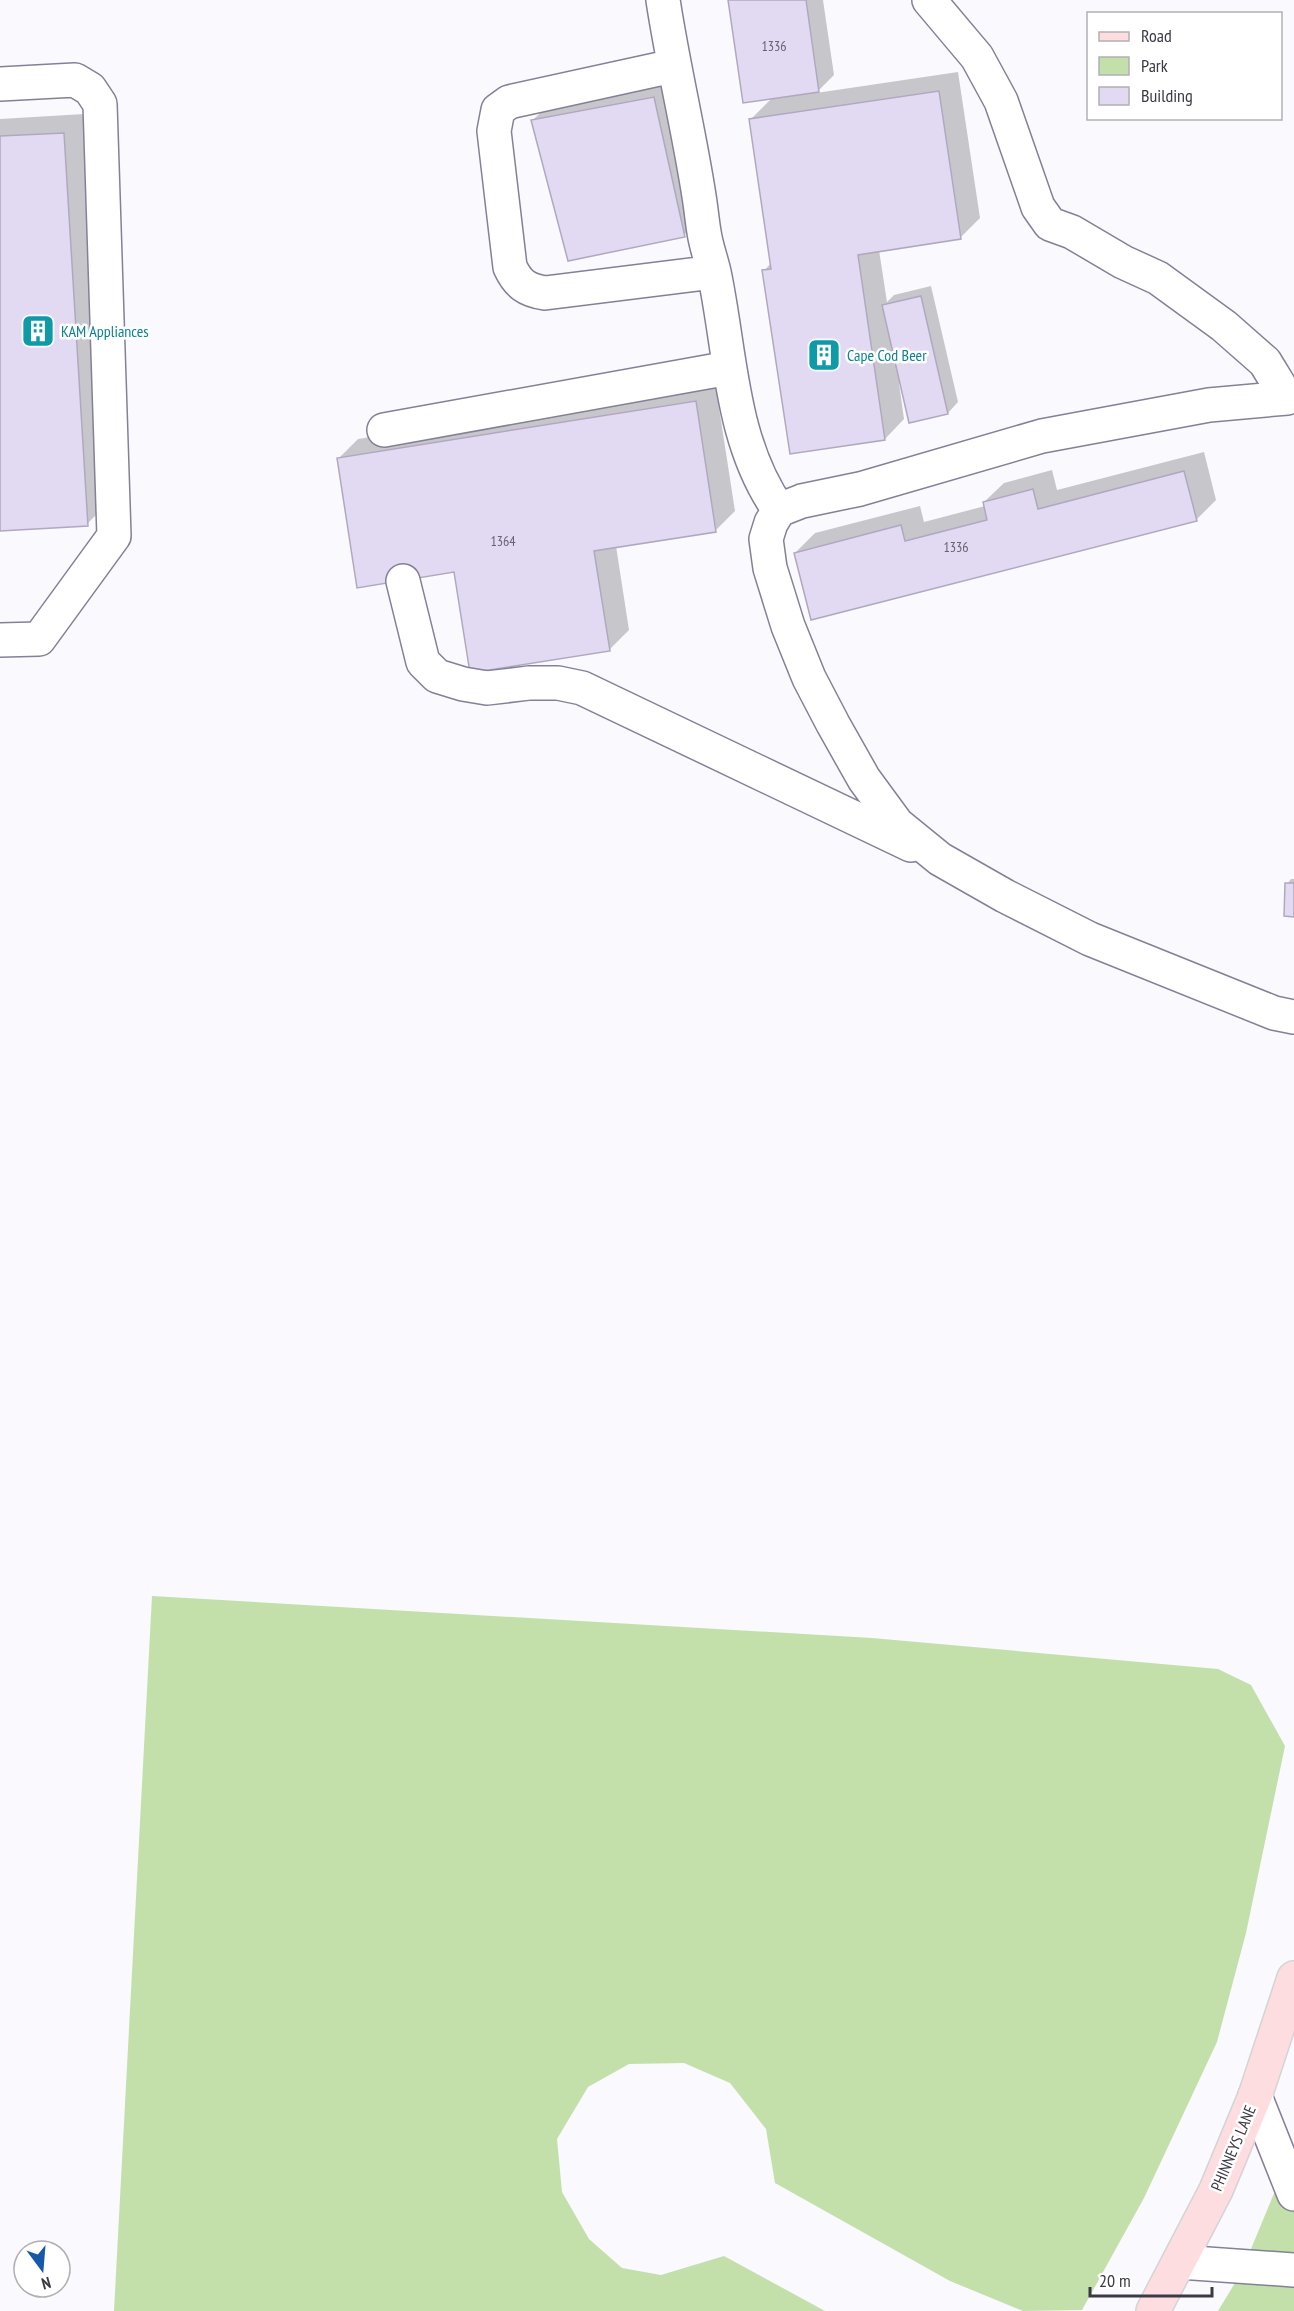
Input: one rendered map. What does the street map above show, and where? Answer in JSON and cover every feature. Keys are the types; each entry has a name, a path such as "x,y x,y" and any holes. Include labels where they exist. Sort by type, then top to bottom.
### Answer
{"main road":[{"name":"PHINNEYS LANE","path":"1154,2311 1216,2190 1255,2096 1294,1978"}],"street":[{"path":"663,0 704,233 714,272 729,368 753,463 766,492 779,510"},
{"path":"929,0 977,57 1000,101 1038,207 1050,224 1072,232 1123,262 1158,279 1224,326 1265,362 1291,398"},
{"path":"673,66 509,102 498,110 494,131 510,267 515,279 527,290 545,293 714,272"},
{"path":"0,84 75,80 90,89 100,104 114,536 39,639 0,640"},
{"path":"384,430 729,368"},
{"path":"940,859 897,824 864,779 809,678 788,626 770,568 766,540 771,523 779,510 802,501 860,489 1042,436 1209,405 1291,398"},
{"path":"403,581 423,662 436,676 487,688 539,683 582,688 940,859 1005,896 1090,939 1274,1013 1294,1017"},
{"path":"1255,2096 1294,2194"},
{"path":"1179,2262 1294,2270"}],"green space":[{"path":"152,1596 872,1638 1218,1669 1251,1685 1285,1746 1246,1933 1217,2042 1144,2198 1082,2310 1023,2311 950,2281 775,2183 766,2129 730,2083 684,2063 629,2064 588,2087 557,2139 562,2192 589,2239 622,2268 661,2275 724,2256 825,2311 114,2311"},
{"path":"1294,2145 1294,2311 1218,2311 1241,2273"}],"building":[{"path":"728,0 806,0 819,92 743,103"},
{"name":"Cape Cod Beer","path":"939,91 961,239 858,255 885,440 790,454 762,270 771,269 749,119"},
{"path":"654,97 685,237 568,261 531,120"},
{"name":"KAM Appliances","path":"64,133 88,526 0,531 0,136"},
{"path":"921,296 948,414 909,423 882,305"},
{"path":"696,401 716,532 594,551 610,651 470,673 454,572 357,588 337,458"},
{"path":"1184,471 1197,521 811,620 794,553 901,525 905,541 987,520 983,502 1033,489 1038,509"},
{"path":"1285,883 1294,883 1294,917 1284,916"}],"place":[{"name":"KAM Appliances","path":"38,331"},
{"name":"Cape Cod Beer","path":"824,355"}]}
